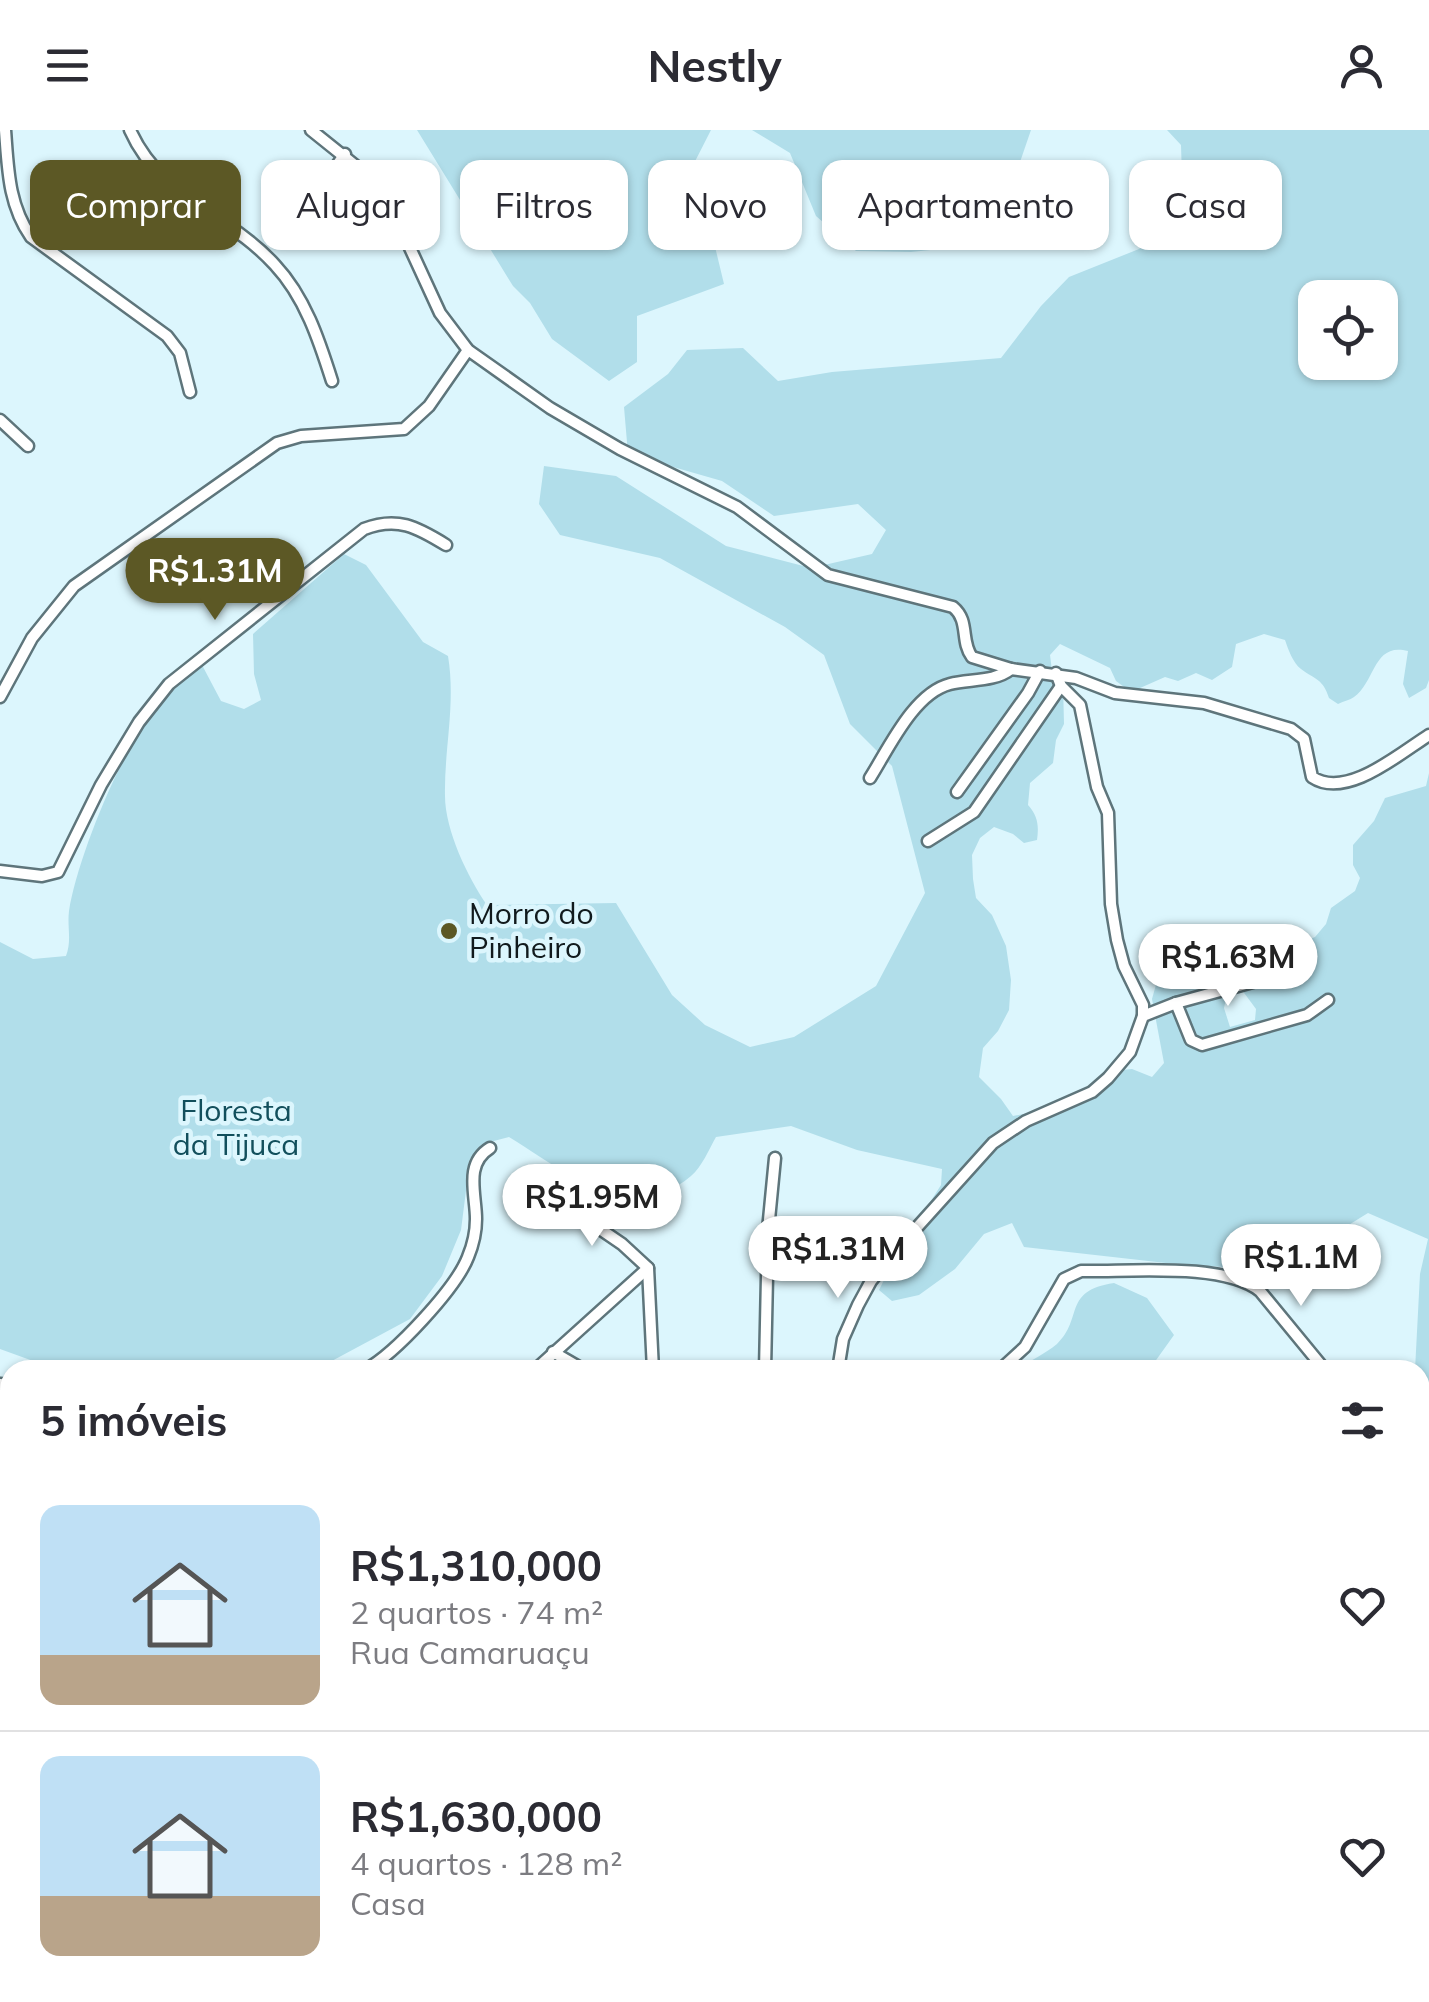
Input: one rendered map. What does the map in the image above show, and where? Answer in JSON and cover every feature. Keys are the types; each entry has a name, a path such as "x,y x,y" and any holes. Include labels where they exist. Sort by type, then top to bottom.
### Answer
{"street":[{"path":"5,130 10,190 22,224 31,236 167,336 180,353 190,392"},
{"path":"130,130 146,162 186,197 238,232 276,265 298,292 332,382"},
{"path":"311,130 345,154 390,198 440,313 468,350 620,449 737,507 828,575 859,586 954,607 964,621 966,646 972,656 1010,669 1056,674 1114,693 1204,703 1298,732 1304,738 1312,777 1332,786 1382,766 1429,735"},
{"path":"341,160 345,154"},
{"path":"0,697 32,638 74,586 278,443 301,436 404,429 429,406 468,350"},
{"path":"0,420 28,446"},
{"path":"0,871 42,876 58,872 81,821 129,738 169,684 364,530 379,524 412,524 446,545"},
{"path":"870,778 929,692 951,684 1001,676 1010,669"},
{"path":"956,792 1040,671"},
{"path":"840,1360 843,1338 858,1305 893,1254 992,1144 1026,1121 1092,1092 1108,1078 1130,1052 1143,1016 1143,1006 1124,966 1117,940 1108,814 1097,787 1080,705 1061,686 1056,674"},
{"path":"928,841 974,812 1061,686"},
{"path":"1143,1016 1176,1003 1304,968"},
{"path":"1176,1003 1191,1040 1202,1045 1307,1015 1328,1000"},
{"path":"380,1360 456,1278 468,1259 476,1222 476,1163 490,1148"},
{"path":"765,1360 768,1230 775,1158"},
{"path":"562,1204 622,1244 648,1268 653,1360"},
{"path":"545,1360 648,1268"},
{"path":"1010,1360 1024,1347 1064,1279 1080,1271 1214,1273 1247,1281 1260,1291 1317,1360"},
{"path":"553,1352 567,1360"}],"green space":[{"path":"417,130 711,130 696,160 648,160 648,250 716,250 724,284 637,316 637,362 609,381 552,339 491,250 628,250 628,160 460,160 460,200 440,167 440,160 435,160"},
{"path":"752,130 1031,130 1021,160 822,160 822,221 802,182 802,160 793,160 790,153"},
{"name":"Floresta da Tijuca","path":"1167,130 1429,130 1426,688 1409,698 1403,684 1408,651 1397,650 1381,657 1354,697 1338,704 1329,698 1321,683 1298,666 1285,640 1264,634 1236,644 1232,667 1212,680 1196,673 1178,681 1165,677 1131,692 1116,681 1110,668 1060,644 1050,655 1052,671 1063,684 1064,724 1056,740 1053,763 1030,783 1028,805 1037,821 1037,840 1024,843 994,827 980,838 972,855 976,898 992,915 1006,946 1011,980 1009,1010 983,1048 979,1077 1013,1116 1076,1098 1104,1072 1132,1069 1152,1077 1164,1063 1152,999 1159,974 1181,958 1213,964 1229,985 1224,1008 1230,1027 1255,1020 1256,1009 1239,986 1236,967 1243,957 1273,966 1298,944 1315,937 1326,924 1331,908 1355,891 1360,878 1353,865 1353,845 1374,821 1385,798 1426,786 1429,773 1429,1360 1416,1360 1420,1274 1428,1239 1368,1213 1347,1226 1330,1250 1296,1265 1224,1267 1024,1247 1012,1223 984,1234 955,1269 919,1295 892,1301 879,1290 941,1185 942,1169 857,1150 791,1126 716,1137 691,1176 668,1191 644,1196 621,1195 574,1178 509,1137 490,1142 470,1159 461,1230 442,1276 410,1319 334,1360 30,1360 0,1349 0,942 33,959 66,956 69,911 82,859 106,797 151,712 170,689 202,665 221,701 244,709 261,700 254,674 253,634 344,554 366,565 423,642 448,656 451,692 446,809 459,853 487,905 616,903 672,995 705,1025 750,1047 794,1037 876,986 925,893 892,766 850,724 824,655 785,627 660,558 560,535 539,504 544,466 616,476 726,546 811,568 872,554 886,530 858,504 774,516 722,481 628,454 624,407 668,374 687,350 743,348 778,381 832,372 1001,358 1069,277 1136,250 1282,250 1282,160 1181,160 1181,145"},
{"path":"855,250 930,250 911,252"},
{"path":"1114,1283 1147,1298 1174,1335 1156,1360 1033,1360 1057,1344 1080,1299 1098,1287"}],"place":[{"name":"Morro do Pinheiro","path":"449,931"}]}
